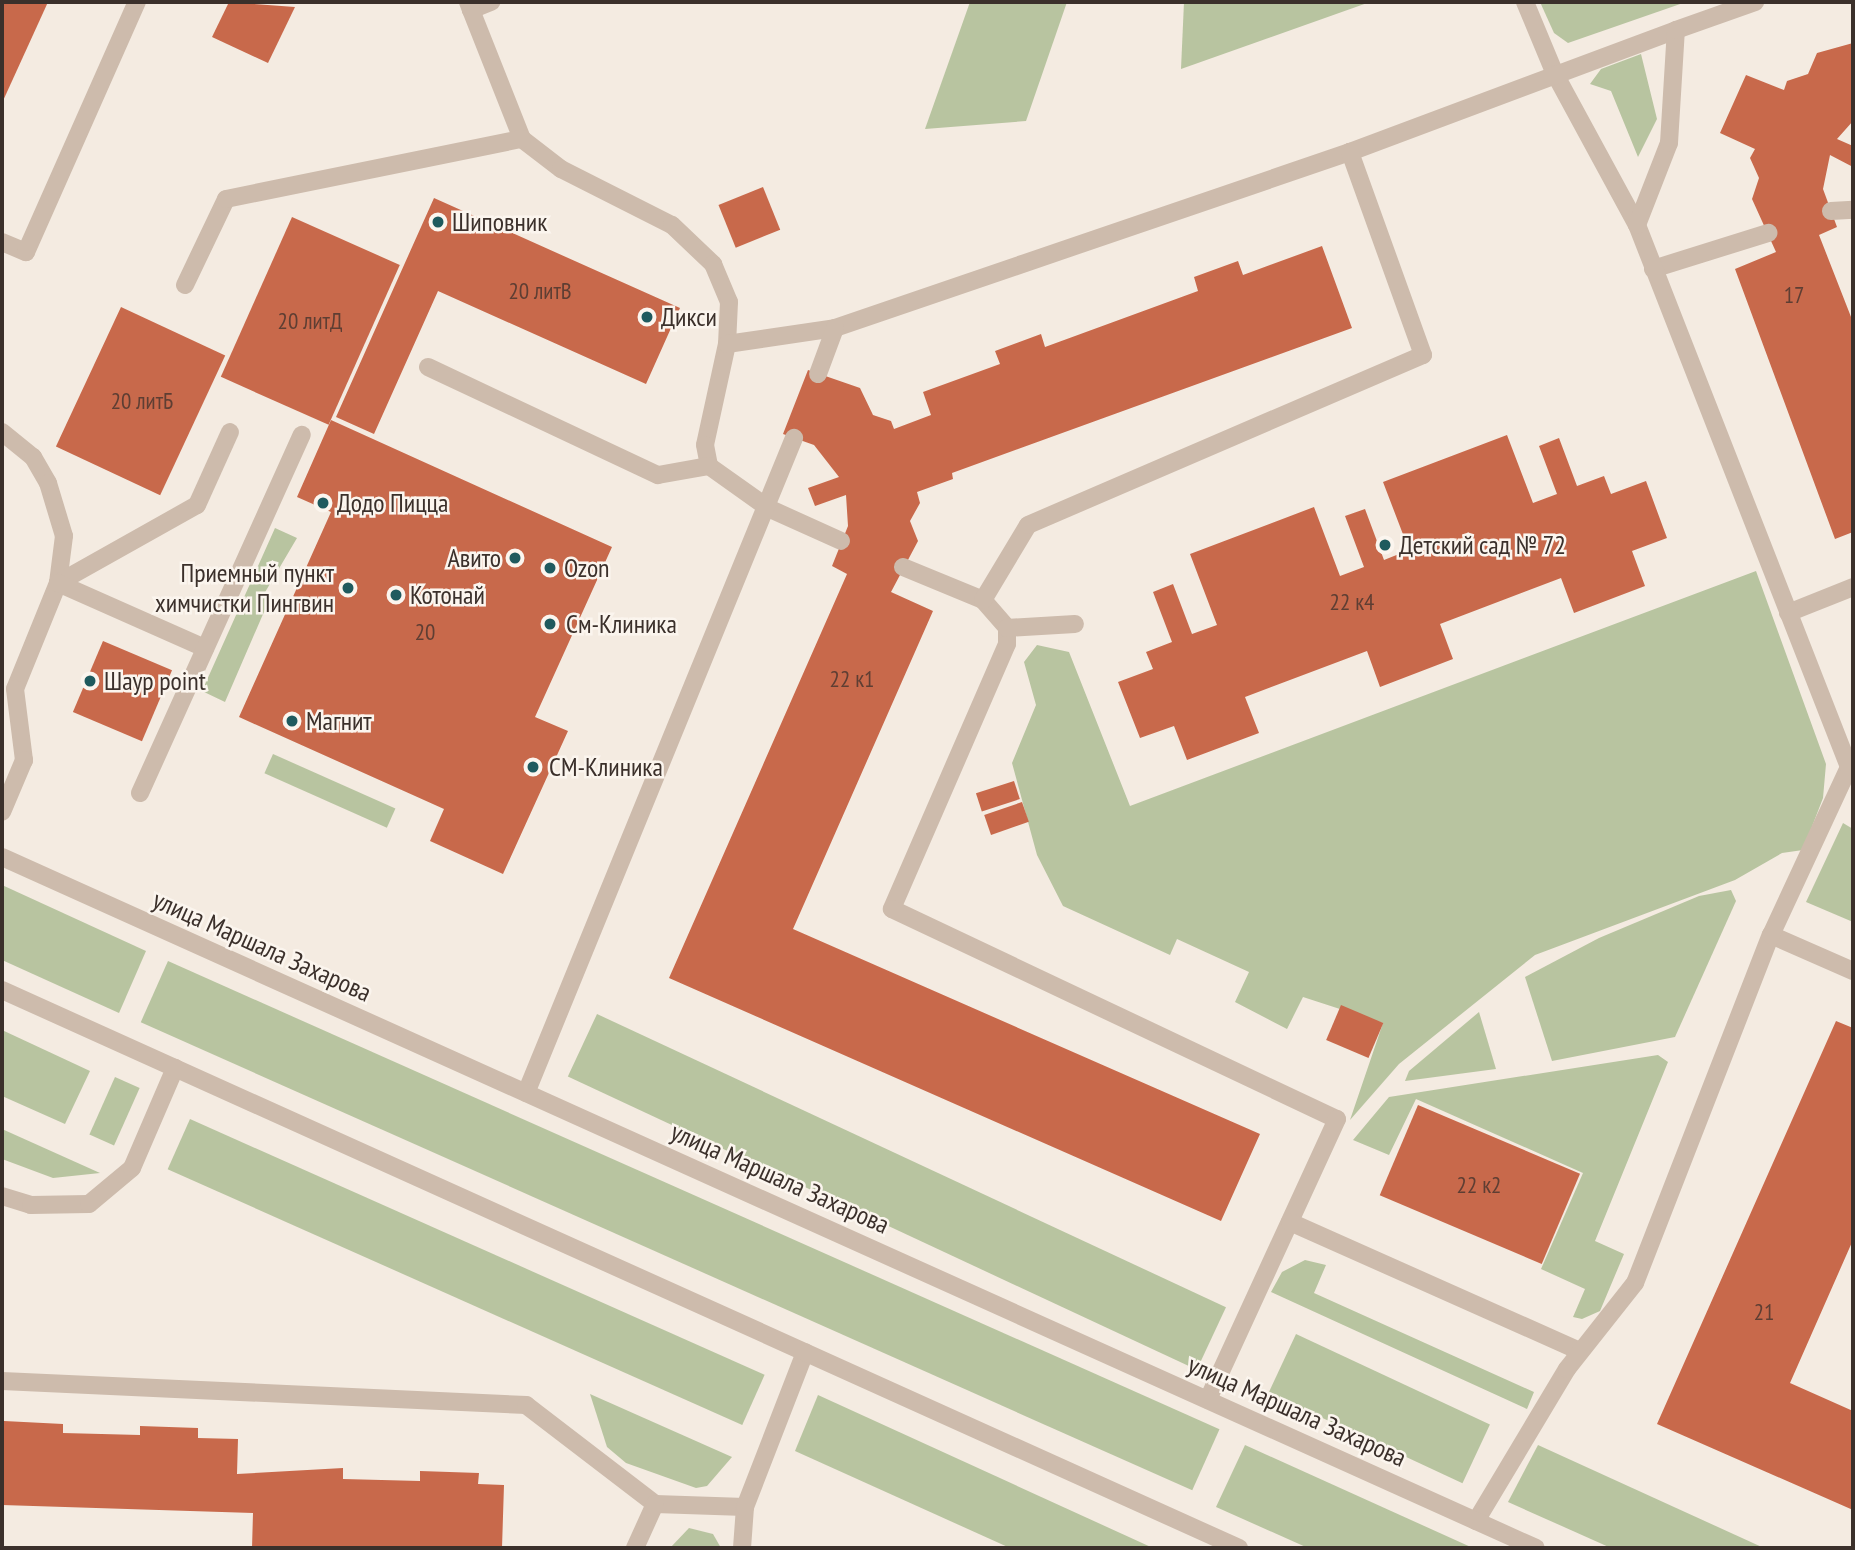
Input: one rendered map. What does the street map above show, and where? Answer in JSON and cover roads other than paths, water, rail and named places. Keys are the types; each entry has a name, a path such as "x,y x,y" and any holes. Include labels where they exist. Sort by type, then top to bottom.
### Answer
{"street":[{"path":"2,242 26,251 138,2"},
{"path":"491,2 469,6 522,139 561,169 672,225 713,264 729,302 727,344 705,445 709,466 768,508 841,541"},
{"path":"1476,1521 1580,1351 1635,1283 1651,1249 1771,935 1851,774 1636,225 1555,74 1525,2"},
{"path":"727,344 835,328 1350,152 1755,2"},
{"path":"1636,225 1670,143 1676,30"},
{"path":"185,285 226,199 522,139"},
{"path":"983,600 1028,525 1423,355 1350,152"},
{"path":"1831,211 1853,210"},
{"path":"1653,269 1768,233"},
{"path":"818,374 835,328"},
{"path":"428,367 658,475 709,466"},
{"path":"2,432 33,457 48,483 64,536 58,583 15,689 24,760 2,812"},
{"path":"58,583 197,505 230,432"},
{"path":"140,793 302,435"},
{"path":"526,1093 705,646 768,508 794,438"},
{"path":"903,567 983,600 1007,628 1007,644 892,909 1337,1119 1208,1400"},
{"path":"58,583 205,648"},
{"path":"1788,613 1853,587"},
{"path":"1007,628 1075,624"},
{"name":"улица Маршала Захарова","path":"2,857 1536,1548"},
{"path":"1771,935 1853,971"},
{"path":"2,990 1239,1548"},
{"path":"2,1196 31,1205 89,1204 132,1168 175,1068"},
{"path":"1290,1222 1580,1351"},
{"path":"742,1548 745,1507 805,1352"},
{"path":"2,1381 526,1405 655,1504 745,1507"},
{"path":"635,1548 655,1504"}],"place":[{"name":"Шиповник","path":"438,222"},
{"name":"Дикси","path":"647,317"},
{"name":"Додо Пицца","path":"323,503"},
{"name":"Детский сад № 72","path":"1385,545"},
{"name":"Авито","path":"515,558"},
{"name":"Ozon","path":"550,568"},
{"name":"Приемный пункт химчистки Пингвин","path":"348,588"},
{"name":"Котонай","path":"396,595"},
{"name":"См-Клиника","path":"550,624"},
{"name":"Шаур point","path":"90,681"},
{"name":"Магнит","path":"292,721"},
{"name":"СМ-Клиника","path":"533,767"}]}
